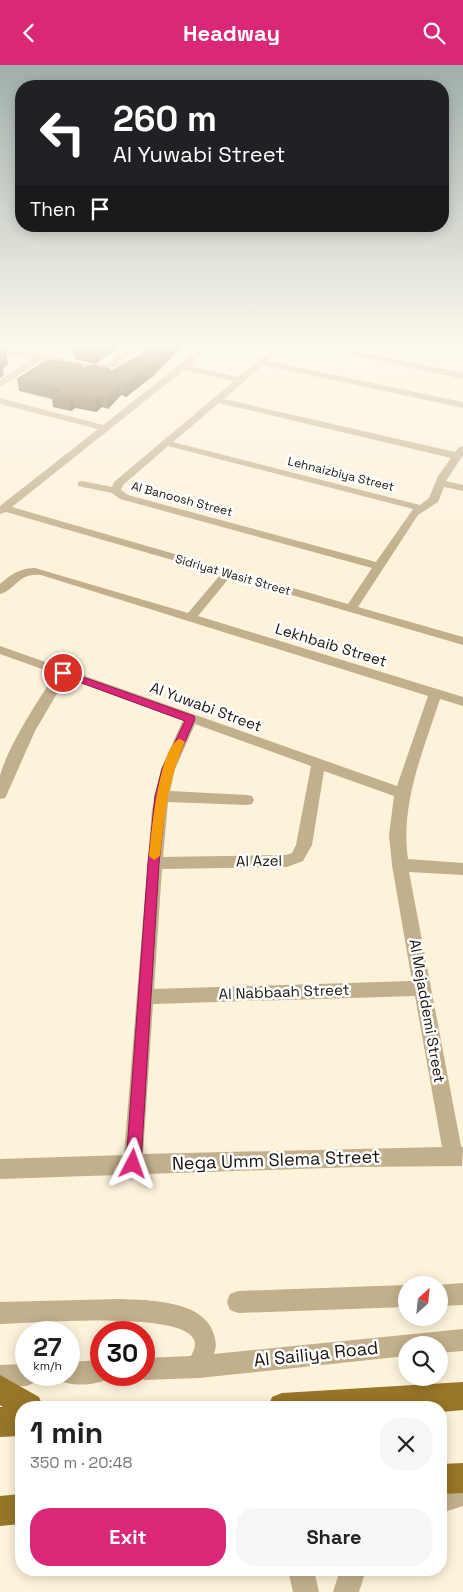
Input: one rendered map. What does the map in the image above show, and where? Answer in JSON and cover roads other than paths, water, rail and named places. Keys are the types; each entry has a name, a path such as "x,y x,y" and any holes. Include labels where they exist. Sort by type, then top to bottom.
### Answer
{"main road":[{"path":"0,1389 19,1401"},
{"path":"381,1401 463,1396"},
{"path":"0,1422 15,1421"},
{"path":"447,1479 463,1478"},
{"path":"0,1511 15,1510"}],"street":[{"path":"52,414 105,428"},
{"path":"2,509 123,414"},
{"name":"Al Banoosh Street","path":"200,414 118,484 115,491 124,497 378,566"},
{"path":"284,414 460,452 441,483 434,500 414,513 350,609"},
{"name":"Lehnaizbiya Street","path":"167,443 420,508"},
{"path":"441,483 463,488"},
{"path":"82,485 115,491"},
{"name":"Sidriyat Wasit Street","path":"2,509 463,641"},
{"name":"Lekhbaib Street","path":"0,590 15,577 30,571 42,572 463,702"},
{"path":"190,618 228,573"},
{"name":"Al Yuwabi Street","path":"0,650 402,793"},
{"path":"0,794 24,734 42,702 63,673"},
{"name":"Al Mejaddemi Street","path":"435,694 402,793 397,835 400,865 423,988 458,1156"},
{"path":"133,1164 154,863 161,796 168,769 190,719"},
{"name":"Al Azel","path":"154,863 287,861 298,857 304,845 318,764"},
{"path":"161,796 247,800"},
{"path":"400,865 463,869"},
{"name":"Al Nabbaah Street","path":"144,997 423,988"},
{"name":"Nega Umm Slema Street","path":"0,1169 458,1156"},
{"path":"448,1295 463,1294"},
{"path":"238,1302 398,1296"},
{"path":"0,1313 136,1309 161,1311 185,1319 202,1330 207,1344 206,1353 199,1367"},
{"name":"Al Sailiya Road","path":"155,1369 199,1367 411,1343 463,1340"},
{"path":"0,1376 15,1375"},
{"path":"447,1499 463,1494"},
{"path":"303,1576 306,1592"},
{"path":"346,1592 351,1576"}]}
